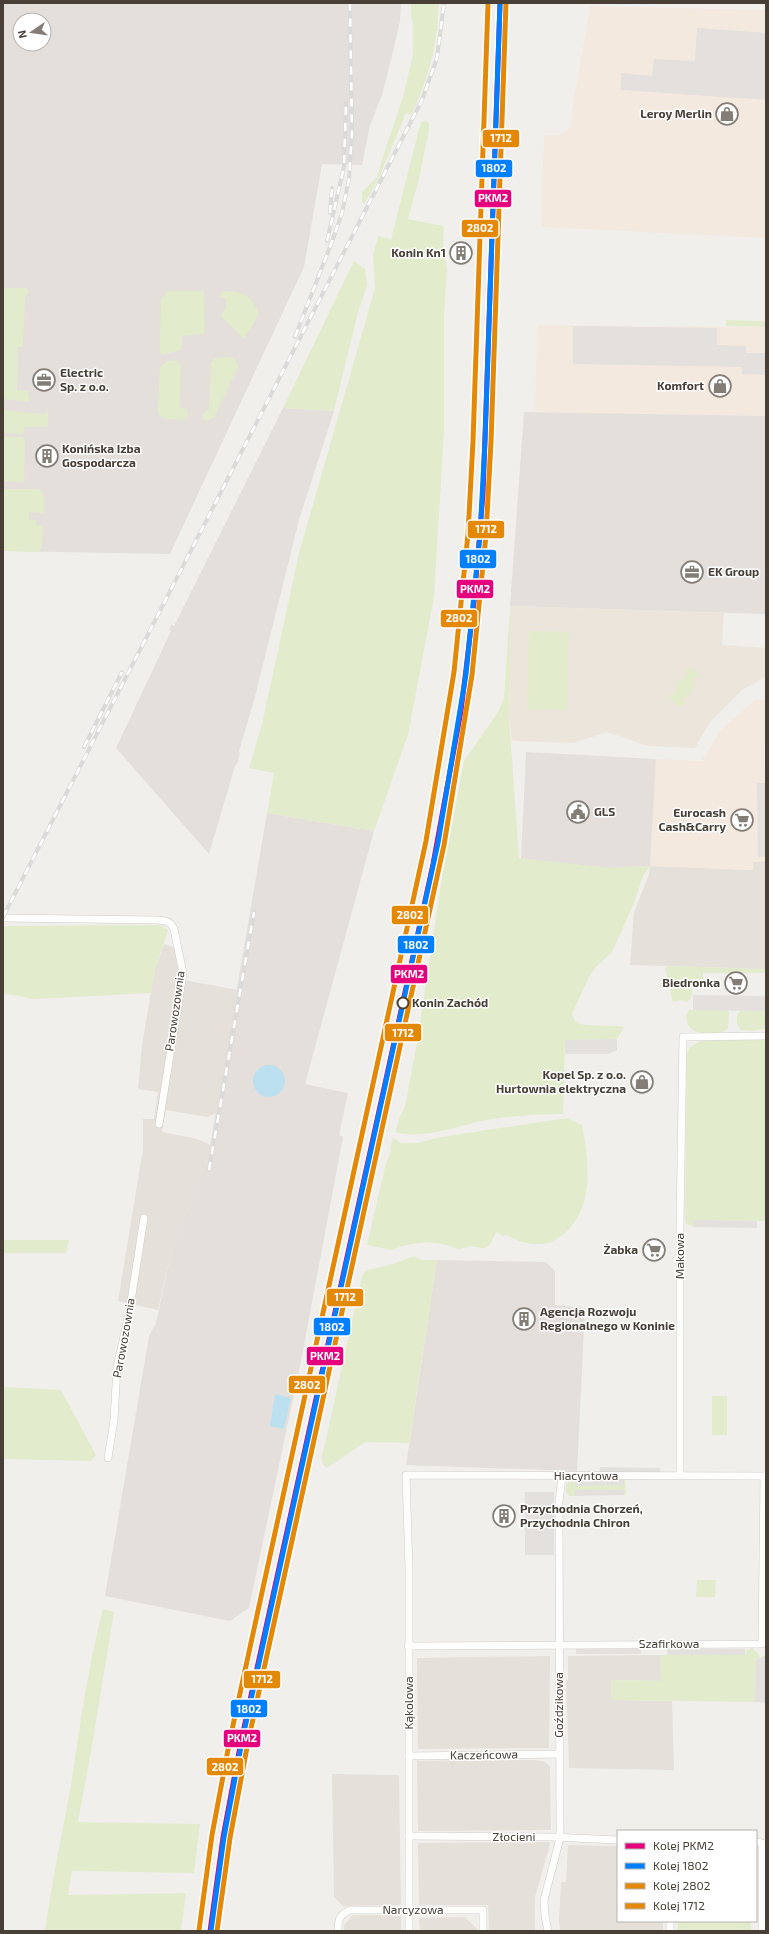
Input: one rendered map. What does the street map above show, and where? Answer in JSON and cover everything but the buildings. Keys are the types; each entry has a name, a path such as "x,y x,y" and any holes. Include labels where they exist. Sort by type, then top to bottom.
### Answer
{"street":[{"name":"Parowozownia","path":"3,918 157,920 171,924 175,933 183,973 159,1124"},
{"path":"744,1036 766,1032"},
{"path":"744,1036 766,1036"},
{"name":"Makowa","path":"680,1475 680,1224 683,1037 744,1036"},
{"name":"Parowozownia","path":"108,1458 114,1420 117,1367 129,1314 144,1218"},
{"name":"Hiacyntowa","path":"406,1475 765,1476"},
{"name":"Kąkolowa","path":"406,1475 409,1931"},
{"name":"Goździkowa","path":"548,1931 544,1900 560,1838 559,1502 562,1476"},
{"name":"Szafirkowa","path":"408,1646 762,1644 765,1476"},
{"name":"Kaczeńcowa","path":"409,1756 560,1754"},
{"name":"Złocieni","path":"409,1836 617,1840"},
{"path":"759,1843 762,1931"},
{"name":"Narcyzowa","path":"338,1931 338,1920 342,1915 350,1910 483,1910 483,1931"}],"shaded area":[{"path":"3,3 401,3 400,21 392,56 382,95 370,125 362,165 322,164 304,267 170,554 3,551"},
{"name":"Leroy Merlin","path":"590,6 766,10 766,238 541,227 544,135 559,135 569,128"},
{"path":"697,28 766,33 766,100 621,90 621,73 652,76 654,59 695,61"},
{"path":"537,325 766,327 766,416 535,412"},
{"path":"573,326 717,328 717,345 746,346 746,353 766,353 766,375 742,374 742,367 573,364"},
{"path":"283,408 334,411 299,520 255,697 239,751 240,754 235,766 209,854 116,748 171,631 169,630 171,625 174,626"},
{"path":"524,412 766,416 766,614 510,606"},
{"path":"510,606 724,613 722,645 766,648 766,677 742,690 710,722 695,748 648,746 607,732 574,743 515,741 512,740 509,716"},
{"path":"755,700 766,700 766,746 764,746 766,861 753,862 753,870 650,866 656,759 701,761 722,729"},
{"path":"526,752 656,759 650,866 610,868 521,859"},
{"path":"757,783 766,783 766,857 758,857"},
{"path":"267,813 374,831 305,1084 348,1093 339,1135 343,1137 301,1361 249,1608 230,1621 105,1596 149,1336 156,1323 172,1248 208,1157"},
{"path":"766,861 766,969 630,965 634,913 649,874 650,866 753,870 753,862"},
{"path":"164,944 175,948 179,963 178,979 238,990 217,1113 207,1117 166,1110 162,1132 197,1139 211,1145 208,1157 172,1248 158,1310 118,1301 143,1149 143,1119 154,1119 158,1092 138,1089 142,1045 155,969"},
{"path":"693,995 766,996 766,1011 693,1010"},
{"path":"617,1039 617,1050 608,1054 565,1054 565,1040"},
{"path":"694,1220 757,1221 757,1228 694,1227"},
{"path":"437,1260 546,1262 555,1271 555,1305 585,1308 577,1471 406,1465"},
{"path":"600,1467 660,1468 660,1473 600,1472"},
{"path":"575,1480 624,1480 624,1485 575,1486"},
{"path":"575,1490 624,1490 624,1495 575,1496"},
{"path":"525,1492 554,1492 554,1555 525,1555"},
{"path":"576,1649 641,1649 641,1654 576,1654"},
{"path":"667,1649 745,1649 745,1655 667,1655"},
{"path":"660,1655 661,1681 612,1680 611,1700 672,1701 674,1770 569,1768 566,1680 568,1680 568,1656"},
{"path":"766,1655 766,1703 755,1702 756,1660"},
{"path":"550,1656 549,1748 418,1749 417,1658"},
{"path":"536,1760 545,1762 550,1767 551,1830 418,1831 417,1761"},
{"path":"332,1774 399,1775 401,1905 343,1906 334,1897"},
{"path":"549,1842 550,1844 535,1897 535,1931 489,1931 488,1905 419,1905 418,1843"},
{"path":"568,1846 617,1846 617,1922 663,1922 663,1931 560,1931 559,1920 561,1882 566,1882"},
{"path":"353,1915 401,1915 401,1931 344,1931 344,1925"},
{"path":"465,1917 477,1929 477,1931 420,1931 419,1918"}],"green space":[{"path":"411,3 439,3 437,32 428,74 411,115 406,113 379,178 364,204 362,202 362,192 377,177 403,97 413,54"},
{"path":"426,121 429,123 429,130 419,179 408,219 444,226 443,244 447,270 444,314 444,432 434,597 408,735 374,831 267,813 274,773 249,768 262,724 299,553 375,288 373,255 378,236 391,239 421,122"},
{"path":"354,261 365,269 367,285 357,316 334,411 283,408"},
{"path":"3,288 27,288 29,292 25,297 23,347 18,347 17,390 27,391 30,401 28,402 3,399"},
{"path":"168,291 204,292 205,331 203,334 182,336 182,347 180,350 162,355 160,350 161,299"},
{"path":"222,291 241,293 249,298 256,307 259,314 244,339 221,316 226,308 226,298 220,297"},
{"path":"726,320 766,321 766,327 726,326"},
{"path":"230,357 235,359 238,367 214,418 206,421 203,419 203,414 209,409 211,363 215,358"},
{"path":"177,360 181,365 180,407 187,409 188,414 185,420 166,419 159,415 158,411 160,367 168,361"},
{"path":"3,410 44,414 48,412 48,427 24,427 24,432 22,434 3,433"},
{"path":"3,437 22,437 25,439 24,482 3,481"},
{"path":"3,489 39,489 43,494 44,513 29,512 29,520 37,520 36,525 43,525 41,548 39,552 3,551"},
{"path":"510,606 509,716 519,858 610,868 650,866 643,876 634,903 612,952 596,967 588,979 572,1014 573,1018 581,1024 624,1027 617,1039 565,1040 563,1114 544,1114 486,1120 429,1133 406,1134 395,1132 400,1116 405,1107 416,1048 442,878 464,761 498,712 504,698"},
{"path":"529,631 569,632 567,710 527,709"},
{"path":"685,669 693,669 700,676 694,678 693,690 684,699 686,705 681,706 674,704 669,695 675,694 677,683 687,675"},
{"path":"160,925 168,930 155,969 151,993 33,999 3,993 3,926"},
{"path":"668,966 766,969 766,973 703,973 703,979 691,979 692,996 689,1001 686,1002 682,1000 673,1002 665,968"},
{"path":"689,1010 726,1010 729,1012 728,1028 716,1033 695,1031 690,1028 688,1023 686,1015"},
{"path":"740,1011 766,1011 766,1029 753,1031 741,1030 738,1026 737,1020 737,1015"},
{"path":"766,1039 766,1228 765,1221 694,1220 694,1227 686,1224 687,1055 689,1048 700,1041"},
{"path":"567,1118 582,1125 588,1168 587,1183 581,1211 574,1223 559,1238 545,1244 531,1244 519,1241 508,1235 502,1236 496,1232 491,1243 486,1248 471,1246 459,1249 443,1244 426,1242 402,1246 391,1250 367,1245 393,1138 401,1143 418,1143 441,1137"},
{"path":"3,1240 69,1240 66,1253 3,1253"},
{"path":"414,1256 422,1260 437,1260 409,1443 365,1442 327,1468 324,1466 322,1454 362,1276 365,1271 393,1264"},
{"path":"3,1387 61,1390 96,1455 91,1461 3,1459"},
{"path":"712,1396 727,1396 727,1435 712,1435"},
{"path":"570,1480 575,1480 575,1485 624,1485 625,1480 626,1494 624,1495 624,1490 575,1490 575,1496 569,1496 566,1492 566,1485"},
{"path":"697,1580 716,1580 715,1597 696,1597"},
{"path":"103,1609 114,1612 78,1822 200,1824 194,1873 72,1871 68,1895 186,1893 181,1931 45,1931 86,1690"},
{"path":"752,1648 760,1657 756,1660 755,1702 611,1700 611,1680 661,1681 660,1655 745,1655 746,1651"},
{"path":"678,1922 751,1922 751,1931 678,1931"}],"water":[{"path":"269,1065 278,1068 282,1072 285,1081 282,1090 278,1094 269,1097 260,1094 256,1090 253,1081 256,1072 260,1068"},
{"path":"275,1394 291,1398 284,1429 270,1426"}],"railway":[{"path":"295,337 342,213 349,179 352,133 350,3"},
{"path":"3,917 422,100 437,58 444,3"},
{"path":"327,241 344,167 346,103"},
{"path":"330,213 332,188"},
{"path":"84,747 122,672"},
{"path":"209,1170 254,912"}],"rail line":[{"name":"2802","path":"199,1930 212,1835 230,1739 426,841 454,672 468,534 473,441 488,3"},
{"name":"PKM2","path":"210,1931 223,1837 241,1741 433,864 461,711 474,602 483,494 500,3"},
{"name":"1802","path":"211,1931 224,1837 242,1741 438,843 466,674 480,535 485,441 500,3"},
{"name":"1712","path":"217,1931 230,1838 248,1742 444,845 472,675 486,535 491,442 506,3"}],"place":[{"name":"Leroy Merlin","path":"727,114"},
{"name":"Konin Kn1","path":"461,253"},
{"name":"Electric Sp. z o.o.","path":"44,380"},
{"name":"Komfort","path":"720,386"},
{"name":"Konińska Izba Gospodarcza","path":"47,456"},
{"name":"EK Group","path":"692,572"},
{"name":"GLS","path":"578,812"},
{"name":"Eurocash Cash&Carry","path":"742,820"},
{"name":"Biedronka","path":"736,983"},
{"name":"Konin Zachód","path":"403,1003"},
{"name":"Kopel Sp. z o.o. Hurtownia elektryczna","path":"642,1082"},
{"name":"Żabka","path":"654,1250"},
{"name":"Agencja Rozwoju Regionalnego w Koninie","path":"524,1319"},
{"name":"Przychodnia Chorzeń, Przychodnia Chiron","path":"504,1516"}]}
